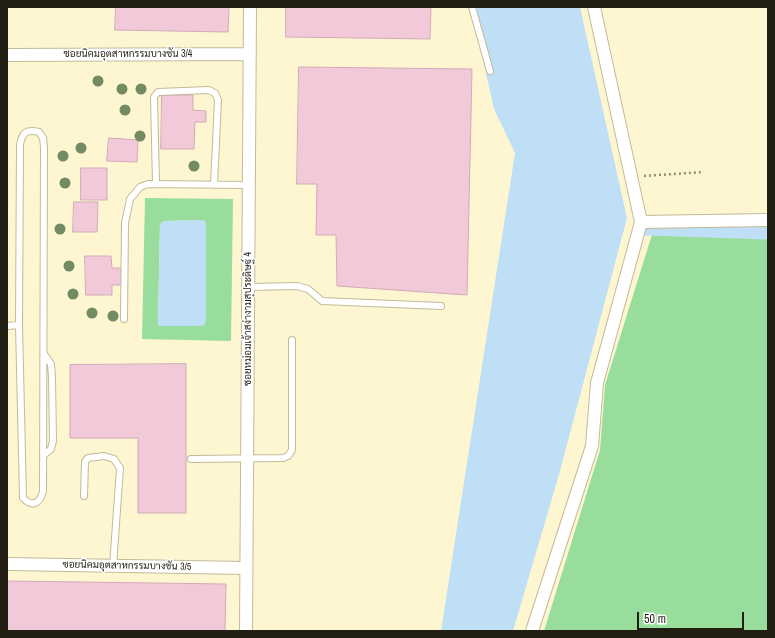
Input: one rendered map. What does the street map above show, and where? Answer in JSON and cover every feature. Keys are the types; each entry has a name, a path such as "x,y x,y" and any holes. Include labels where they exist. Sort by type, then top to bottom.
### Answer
{"street":[{"name":"ซอยหม่อมเจ้าสง่างามสุประดิษฐ์ 4","path":"246,631 250,7"},
{"path":"532,631 592,446 598,383 640,222 594,7"},
{"name":"ซอยนิคมอุตสาหกรรมบางชัน 3/4","path":"7,55 250,54"},
{"path":"640,222 768,220"},
{"name":"ซอยนิคมอุตสาหกรรมบางชัน 3/5","path":"7,564 246,568"}],"lane":[{"path":"472,7 490,71"},
{"path":"156,184 154,97 158,92 209,90 215,93 218,100 214,184"},
{"path":"32,130 40,132 43,138 44,352 51,364 53,441 51,449 44,455 44,491 42,498 33,504 28,503 24,498 19,325 20,145 22,137 26,132 32,130"},
{"path":"124,319 125,223 130,199 140,187 148,184 249,185"},
{"path":"248,287 297,286 308,289 322,301 442,306"},
{"path":"7,326 19,325"},
{"path":"191,459 284,458 288,456 292,450 292,340"},
{"path":"84,496 85,462 88,458 104,456 114,459 120,468 114,566"}],"path":[{"path":"631,177 704,172"}],"green space":[{"path":"145,198 233,199 231,341 142,339","holes":["201,220 159,326 160,225 162,222 166,221"]},
{"path":"655,225 768,229 768,631 544,631 600,450 605,385"}],"water":[{"path":"471,7 580,7 627,218 560,471 513,631 441,631 515,153 494,109"},
{"path":"204,220 206,223 206,321 204,325 200,326 159,326 160,225 162,222 166,221"}],"building":[{"path":"116,7 229,7 228,32 115,30"},
{"path":"286,7 431,7 430,39 286,37"},
{"path":"299,67 472,69 467,295 337,286 336,235 316,235 317,184 297,184"},
{"path":"162,95 193,95 193,110 206,111 206,122 195,122 194,149 161,149"},
{"path":"109,138 138,140 137,162 107,161"},
{"path":"81,168 107,168 107,200 81,200"},
{"path":"74,202 98,202 97,232 73,232"},
{"path":"85,256 111,256 112,268 123,268 124,285 112,285 112,295 86,295"},
{"path":"186,364 186,513 138,513 138,438 70,438 70,365"},
{"path":"7,581 226,584 225,631 7,631"}],"waterway":[{"path":"646,228 768,232"}]}
